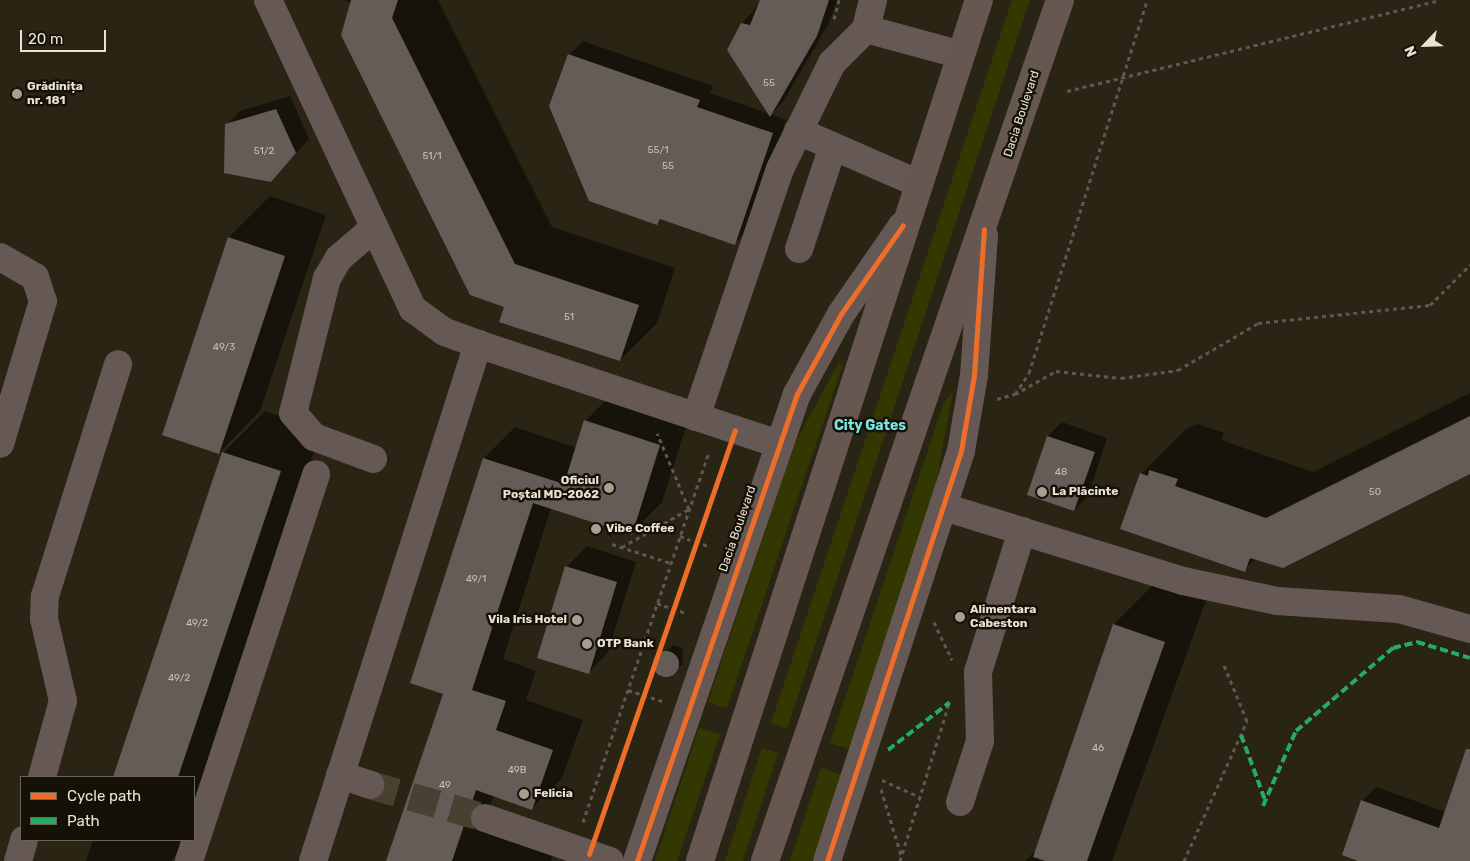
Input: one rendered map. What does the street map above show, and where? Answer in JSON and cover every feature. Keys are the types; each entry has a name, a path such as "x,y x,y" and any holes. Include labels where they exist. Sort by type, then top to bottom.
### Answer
{"main road":[{"name":"Dacia Boulevard","path":"700,861 830,465 903,225 979,0"},
{"name":"Dacia Boulevard","path":"765,861 984,229 1060,0"}],"street":[{"path":"707,421 780,169 832,63 866,29 873,0"},
{"path":"275,4 373,229 413,309 445,332 778,444"},
{"path":"866,29 961,55"},
{"path":"798,131 918,183"},
{"path":"799,250 833,146"},
{"name":"Dacia Boulevard","path":"638,861 778,444 798,394 841,314 903,225"},
{"path":"373,229 339,258 327,278 293,413 314,437 373,459"},
{"name":"Dacia Boulevard","path":"827,861 961,451 974,375 984,229"},
{"path":"0,257 35,277 44,301 0,444"},
{"path":"313,861 478,344"},
{"path":"42,776 63,701 44,618 45,596 118,364"},
{"path":"189,861 316,474"},
{"path":"944,507 1183,581 1277,601 1399,609 1470,629"},
{"path":"960,802 980,741 978,672 1022,531"},
{"path":"340,775 370,784"},
{"path":"485,818 610,861"},
{"path":"18,861 24,841"}],"path":[{"path":"1015,394 1028,372 1147,0"},
{"path":"1068,91 1440,0"},
{"path":"989,402 1015,394 1056,371 1121,378 1178,370 1258,323 1430,305 1470,266"},
{"path":"574,849 689,510 707,421"},
{"path":"655,428 689,510"},
{"path":"622,547 689,510"},
{"path":"694,551 700,533"},
{"path":"680,536 690,540"},
{"path":"612,544 671,563"},
{"path":"703,544 708,546"},
{"path":"671,619 677,601"},
{"path":"657,603 668,607"},
{"path":"680,611 686,613"},
{"path":"929,627 932,618 955,666"},
{"path":"1184,861 1247,721 1224,665"},
{"path":"640,704 645,687"},
{"path":"880,771 878,778 901,855"}],"green space":[{"path":"1012,0 1030,0 787,729 771,723"},
{"path":"839,362 842,367 727,708 708,702 794,445"},
{"path":"953,391 934,494 849,749 830,743 943,405"},
{"path":"699,728 720,734 677,861 655,861"},
{"path":"762,748 778,753 743,861 725,861"},
{"path":"821,768 841,775 812,861 790,861"}],"building":[{"path":"351,0 398,0 392,18 515,264 639,305 620,361 499,322 504,307 470,295 341,35"},
{"path":"760,0 829,0 817,36 770,117 727,50 741,23 750,25"},
{"path":"568,54 700,100 697,107 773,133 735,245 660,219 657,225 589,201 549,106"},
{"path":"276,109 296,153 271,182 224,173 225,124"},
{"path":"228,237 285,256 219,454 162,435"},
{"path":"1470,416 1470,474 1283,568 1250,558 1245,572 1120,529 1140,473 1148,476 1149,470 1178,479 1175,486 1266,518"},
{"path":"584,420 660,445 632,535 533,503 472,690 506,701 496,730 553,750 532,810 476,790 452,861 386,861 443,694 410,683 483,458 564,484"},
{"path":"1047,436 1095,452 1074,511 1027,495"},
{"path":"222,452 281,471 178,776 113,776"},
{"name":"Vila Iris Hotel","path":"565,566 617,582 589,674 537,658"},
{"path":"1113,624 1165,642 1087,861 1045,861 1033,857"},
{"path":"666,651 675,655 679,664 675,673 666,677 657,673 653,664 657,655"},
{"path":"1466,749 1470,749 1470,861 1358,861 1342,855 1361,800 1439,828"}],"tunnel":[{"path":"370,785 485,818"}],"marked path":[{"path":"1263,806 1296,731 1393,648 1417,642 1470,658"},
{"path":"888,750 950,702"},
{"path":"1241,735 1265,800"}],"cycle path":[{"path":"637,861 797,394 841,314 903,225"},
{"path":"827,861 961,451 974,375 984,229"},
{"path":"589,854 735,430"}],"place":[{"name":"Grădinița nr. 181","path":"17,94"},
{"name":"Oficiul Poștal MD-2062","path":"609,488"},
{"name":"La Plăcinte","path":"1042,492"},
{"name":"Vibe Coffee","path":"596,529"},
{"name":"Alimentara Cabeston","path":"960,617"},
{"name":"Vila Iris Hotel","path":"577,620"},
{"name":"OTP Bank","path":"587,644"},
{"name":"Felicia","path":"524,794"}],"district":[{"name":"City Gates","path":"870,426"}]}
